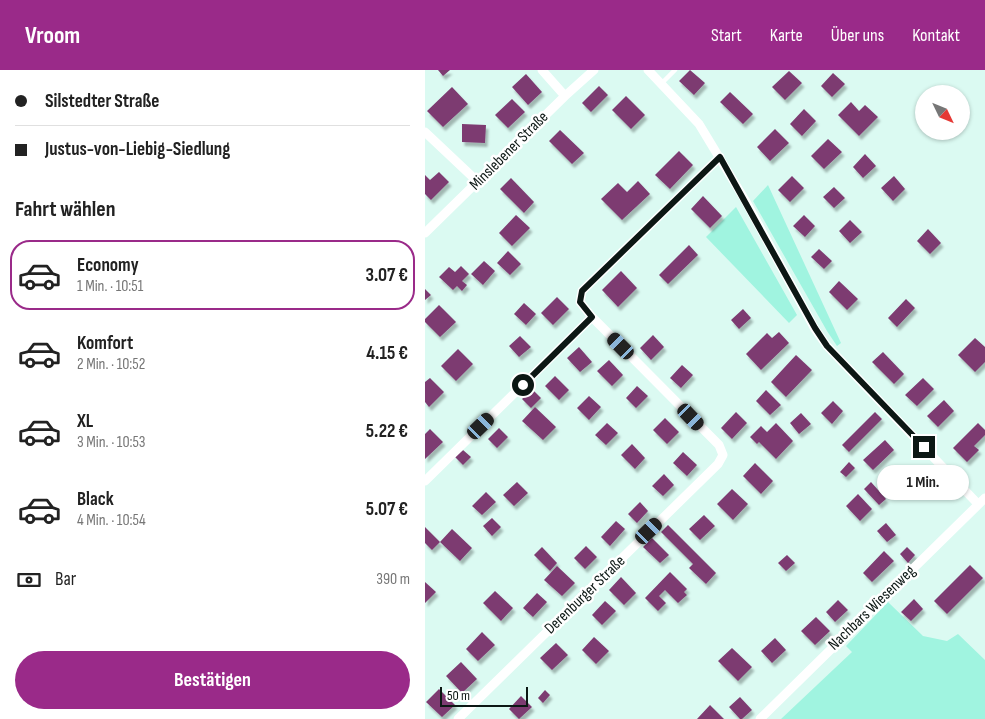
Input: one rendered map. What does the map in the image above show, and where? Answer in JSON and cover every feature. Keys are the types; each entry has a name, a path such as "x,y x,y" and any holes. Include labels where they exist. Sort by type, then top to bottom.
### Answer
{"street":[{"path":"542,70 565,96"},
{"name":"Minslebener Straße","path":"425,233 594,70"},
{"path":"648,70 699,124 720,157 806,313 827,346 982,501"},
{"path":"425,132 478,182"},
{"path":"425,481 592,317 580,302 582,291 720,157"},
{"name":"Derenburger Straße","path":"458,719 718,464 723,454 719,445 592,317"},
{"name":"Nachbars Wiesenweg","path":"760,719 982,501"}],"lane":[{"path":"662,83 675,70"}],"green space":[{"path":"768,185 841,343 837,346 753,201"},
{"path":"736,207 797,315 789,323 706,237"},
{"path":"888,602 923,636 947,641 958,634 985,660 985,719 781,719 852,652 846,646"}],"building":[{"path":"438,70 450,70 443,76"},
{"path":"690,70 705,83 694,95 679,81"},
{"path":"789,71 802,83 785,100 772,87"},
{"path":"833,73 845,84 832,97 821,86"},
{"path":"526,74 542,92 528,105 512,87"},
{"path":"599,86 608,95 591,112 582,103"},
{"path":"452,87 468,104 443,127 427,111"},
{"path":"730,92 753,114 743,124 720,102"},
{"path":"626,96 645,115 631,129 612,110"},
{"path":"512,99 525,112 508,128 495,115"},
{"path":"851,102 859,111 865,105 878,117 859,136 838,115"},
{"path":"804,109 816,121 802,136 790,124"},
{"path":"462,124 486,125 485,143 462,142"},
{"path":"775,129 789,143 770,161 757,147"},
{"path":"560,130 584,153 572,164 549,141"},
{"path":"828,139 842,152 824,169 811,156"},
{"path":"679,151 693,165 670,189 655,175"},
{"path":"865,154 876,166 863,178 853,167"},
{"path":"439,172 449,182 431,200 425,194 425,175 430,180"},
{"path":"792,176 804,188 790,202 778,190"},
{"path":"894,176 905,189 893,201 881,188"},
{"path":"511,178 534,202 524,213 500,189"},
{"path":"638,181 650,194 622,220 601,199 618,183 627,192"},
{"path":"834,187 845,198 834,208 823,197"},
{"path":"703,196 722,216 710,228 691,209"},
{"path":"516,215 530,228 512,246 499,233"},
{"path":"804,215 815,226 805,237 793,226"},
{"path":"850,220 862,232 850,243 839,231"},
{"path":"928,229 941,243 930,254 917,241"},
{"path":"689,245 698,255 668,284 659,275"},
{"path":"819,249 832,261 824,269 811,257"},
{"path":"508,251 521,264 510,275 497,263"},
{"path":"484,261 495,271 483,285 471,274"},
{"path":"461,266 469,274 462,281 467,285 462,291 457,286 453,290 439,277 449,267 455,272"},
{"path":"621,271 637,288 618,307 602,290"},
{"path":"839,281 858,299 847,310 829,292"},
{"path":"425,289 431,295 425,300"},
{"path":"557,297 569,309 553,325 541,313"},
{"path":"906,299 915,308 897,327 888,318"},
{"path":"524,303 536,314 526,325 514,314"},
{"path":"439,305 456,322 440,337 425,322 425,319"},
{"path":"743,309 751,318 739,329 731,320"},
{"path":"779,332 789,343 761,370 746,354 767,333 772,338"},
{"path":"653,335 664,347 651,360 640,348"},
{"path":"520,336 531,347 519,357 509,346"},
{"path":"975,338 985,347 985,362 975,372 958,355"},
{"path":"579,347 592,362 580,372 567,358"},
{"path":"458,349 473,364 456,381 441,366"},
{"path":"883,352 904,374 894,384 872,362"},
{"path":"796,355 812,370 786,397 771,382"},
{"path":"609,360 623,375 612,386 597,371"},
{"path":"682,365 693,375 681,388 670,378"},
{"path":"555,376 569,390 559,400 545,386"},
{"path":"430,378 444,392 429,407 425,402 425,382"},
{"path":"923,378 934,389 917,406 905,395"},
{"path":"637,386 648,396 636,408 626,398"},
{"path":"532,389 541,398 531,408 522,399"},
{"path":"766,390 781,405 770,415 756,401"},
{"path":"589,396 601,407 589,420 577,408"},
{"path":"944,400 954,411 938,427 927,416"},
{"path":"833,401 843,411 832,424 821,413"},
{"path":"535,407 556,427 543,440 522,421"},
{"path":"736,412 747,423 732,439 721,428"},
{"path":"875,412 882,419 849,452 842,445"},
{"path":"801,413 811,424 799,434 790,423"},
{"path":"665,418 679,432 667,444 653,430"},
{"path":"607,423 618,433 606,445 595,435"},
{"path":"776,423 793,441 776,459 759,442 757,444 750,437 761,426 767,432"},
{"path":"978,423 985,430 985,435 974,446 979,450 967,462 953,448"},
{"path":"499,428 508,437 497,448 488,439"},
{"path":"430,429 443,442 425,459 425,434"},
{"path":"885,440 894,450 873,470 863,460"},
{"path":"632,444 645,458 635,469 621,455"},
{"path":"463,450 471,457 463,465 455,457"},
{"path":"683,452 697,465 687,476 673,463"},
{"path":"849,462 855,468 846,477 840,472"},
{"path":"755,463 773,481 761,494 743,476"},
{"path":"664,474 674,485 663,496 652,486"},
{"path":"517,482 528,493 514,506 503,495"},
{"path":"871,482 886,499 879,505 864,489"},
{"path":"732,489 748,504 733,520 717,504"},
{"path":"486,492 496,502 482,515 472,506"},
{"path":"858,494 872,509 860,521 846,506"},
{"path":"640,502 648,511 637,523 628,514"},
{"path":"704,515 715,526 700,540 689,529"},
{"path":"492,518 501,527 492,536 483,526"},
{"path":"616,521 625,529 610,546 601,537"},
{"path":"886,523 896,535 887,542 877,531"},
{"path":"668,525 716,573 706,584 689,568 693,564 661,532"},
{"path":"425,527 440,542 432,550 425,543"},
{"path":"452,529 472,548 460,561 440,542"},
{"path":"652,538 669,555 660,563 643,547"},
{"path":"586,546 597,557 585,569 574,558"},
{"path":"542,547 557,563 550,571 534,555"},
{"path":"907,547 915,555 908,563 900,554"},
{"path":"884,551 894,561 872,582 863,573"},
{"path":"787,555 795,563 786,571 778,563"},
{"path":"970,565 983,578 947,614 934,601"},
{"path":"557,566 575,583 562,596 544,580"},
{"path":"670,572 687,589 684,592 687,595 678,603 665,590 659,596 666,603 658,611 645,598"},
{"path":"621,577 636,593 624,605 609,590"},
{"path":"425,582 436,592 425,603"},
{"path":"495,591 513,608 501,621 483,603"},
{"path":"537,593 547,602 533,617 523,608"},
{"path":"914,599 923,609 911,621 901,612"},
{"path":"838,600 848,610 835,622 826,612"},
{"path":"605,601 616,611 602,625 592,615"},
{"path":"816,617 830,631 815,645 801,631"},
{"path":"482,632 495,645 478,661 466,649"},
{"path":"594,637 609,651 596,664 582,650"},
{"path":"775,638 786,650 772,663 761,651"},
{"path":"556,643 568,655 552,670 540,658"},
{"path":"732,648 752,667 738,681 718,661"},
{"path":"461,662 477,679 462,693 446,676"},
{"path":"439,689 455,705 442,717 426,702"},
{"path":"545,690 550,695 543,703 538,698"},
{"path":"521,696 532,707 519,719 509,709"},
{"path":"740,697 752,710 742,719 729,707"},
{"path":"710,705 724,719 697,719"}],"route":[{"path":"523,385 592,317 580,302 582,291 720,157 783,273 827,346 924,447"}]}
